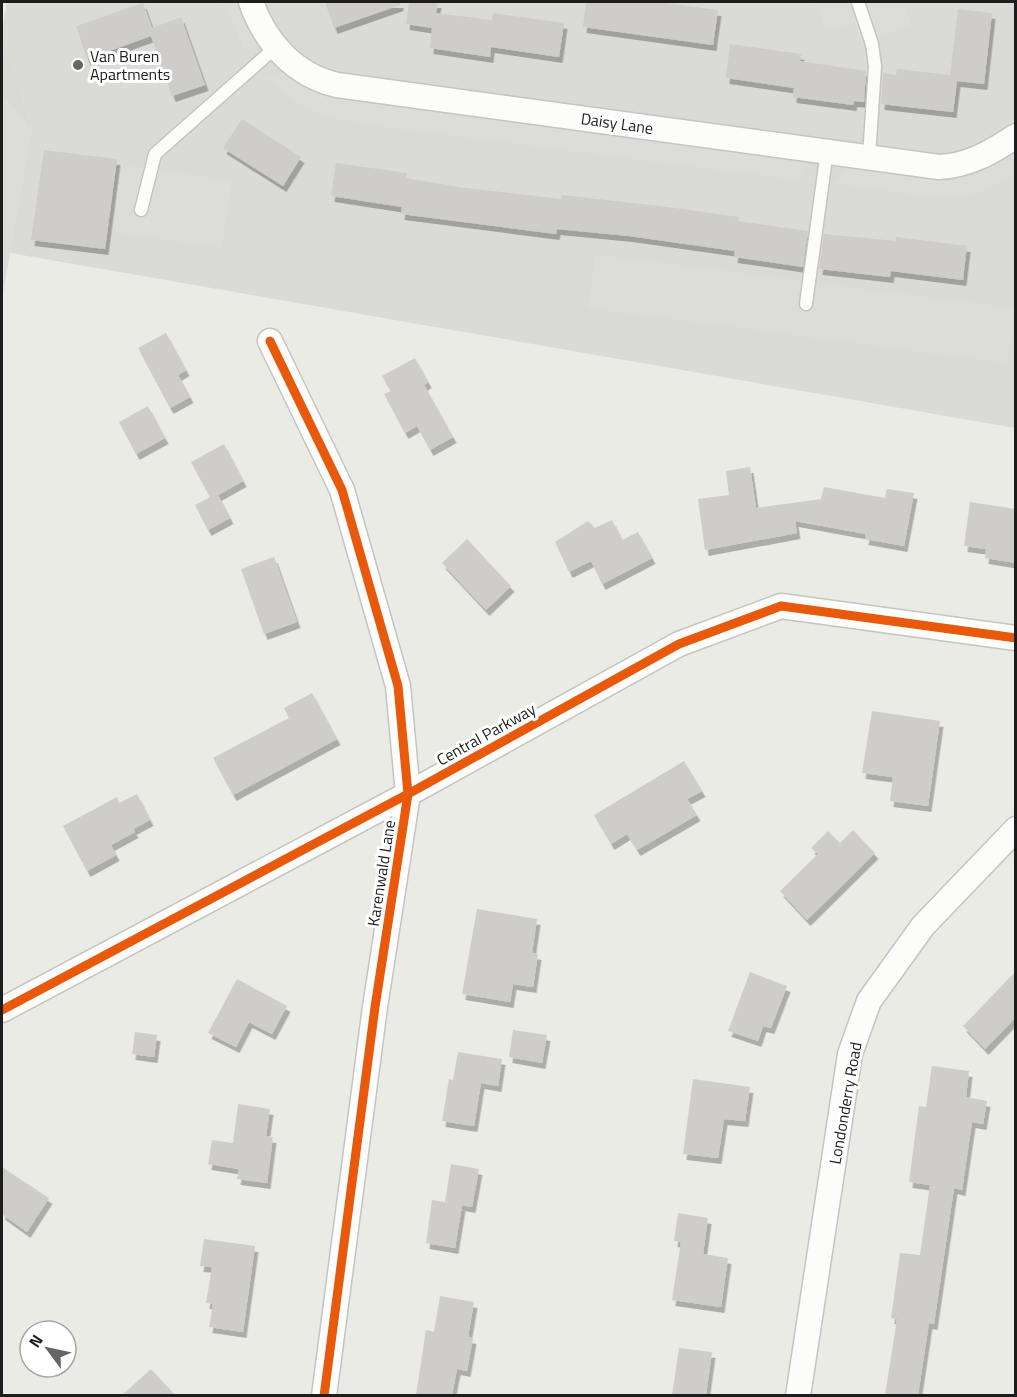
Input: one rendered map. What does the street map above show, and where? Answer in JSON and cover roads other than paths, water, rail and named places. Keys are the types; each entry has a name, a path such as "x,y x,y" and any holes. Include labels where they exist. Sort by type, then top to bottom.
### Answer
{"street":[{"name":"Daisy Lane","path":"251,2 266,37 276,47 299,68 318,80 337,85 939,167 956,167 992,153 1016,136"},
{"name":"Karenwald Lane","path":"270,341 342,490 398,686 408,794 375,1007 324,1395"},
{"name":"Central Parkway","path":"2,1010 408,794 679,644 781,606 1016,638"},
{"name":"Londonderry Road","path":"798,1395 850,1054 869,1001 923,926 1016,829"}],"lane":[{"path":"858,2 873,44 875,66 869,157"},
{"path":"141,210 155,154 276,47"},
{"path":"806,304 827,152"}],"place":[{"name":"Van Buren Apartments","path":"78,65"}]}
